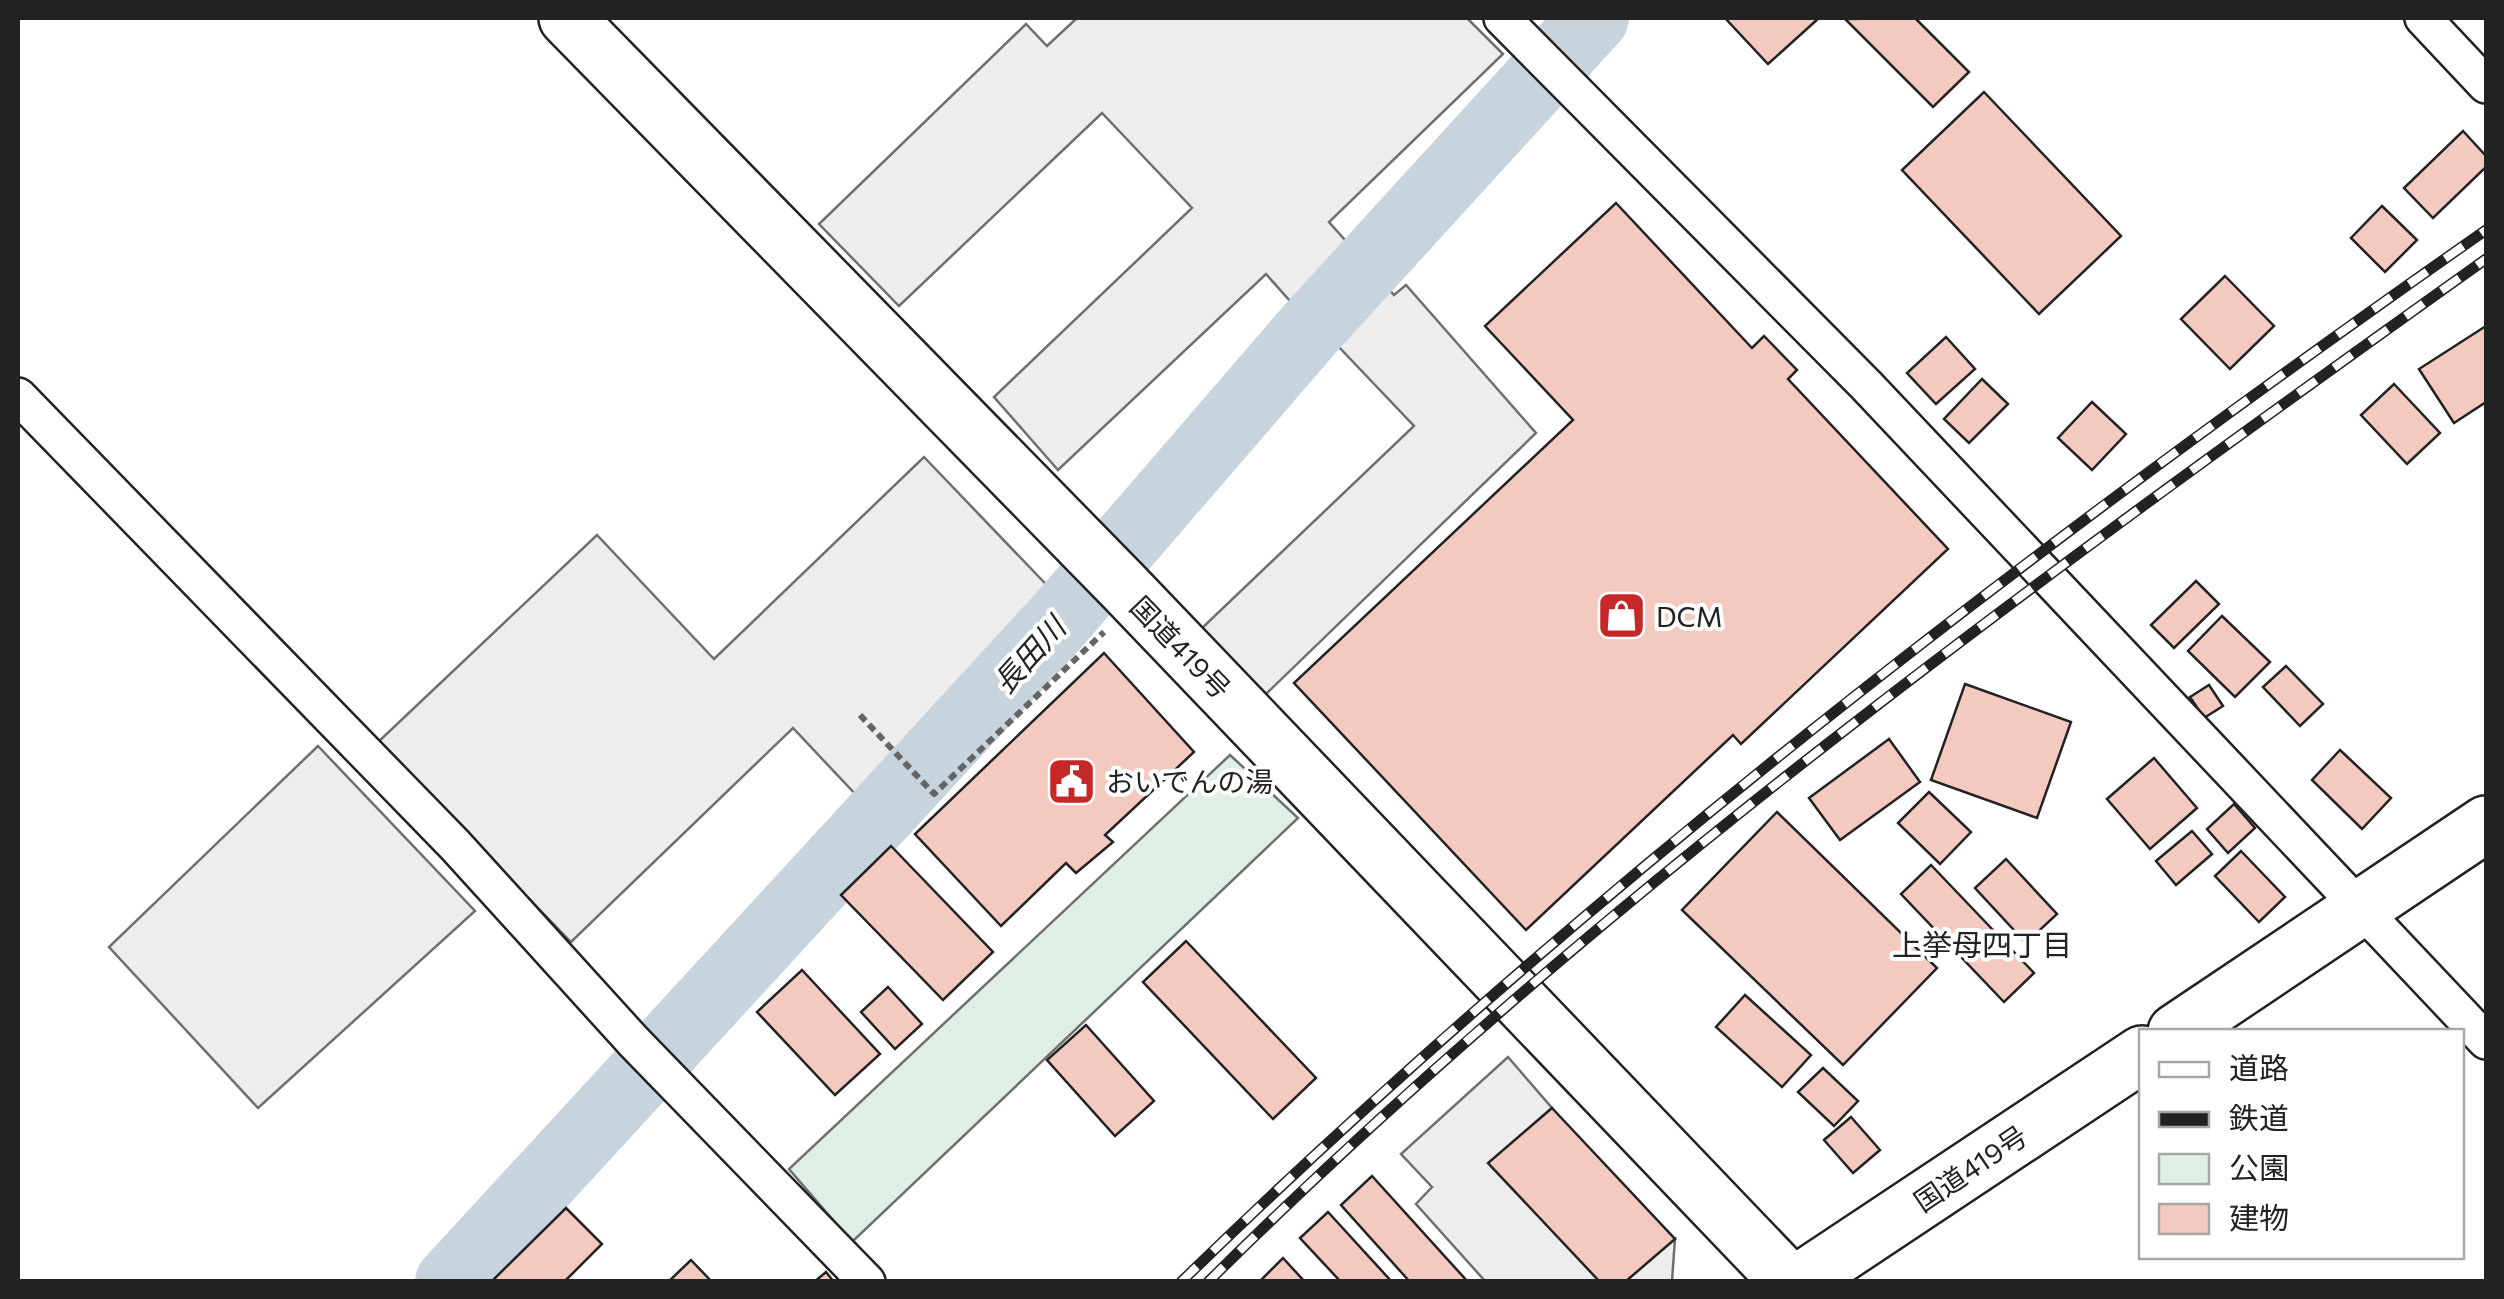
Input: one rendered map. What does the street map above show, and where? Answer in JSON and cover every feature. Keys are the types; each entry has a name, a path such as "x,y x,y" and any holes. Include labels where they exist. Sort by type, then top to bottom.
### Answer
{"highway":[{"name":"国道419号","path":"567,18 1107,588 1789,1282"},
{"path":"2181,1029 2486,824"},
{"name":"国道419号","path":"1799,1282 2139,1056"}],"street":[{"path":"1502,18 1866,385 2486,1041"},
{"path":"2422,18 2486,85"},
{"path":"18,396 504,896 664,1074 867,1282"}],"path":[{"path":"860,715 934,794 1107,588"}],"green space":[{"path":"1230,755 1298,818 852,1242 789,1169"}],"shaded area":[{"path":"1077,18 1467,18 1503,54 1329,222 1394,295 1406,285 1536,433 1266,694 1201,629 1414,426 1338,346 1359,322 1323,284 1298,310 1266,274 1058,470 994,397 1192,208 1102,113 899,306 819,224 1026,24 1047,46"},
{"path":"924,457 1061,600 859,798 793,728 571,942 377,743 597,535 714,659"},
{"path":"318,746 475,911 258,1108 109,947"},
{"path":"1508,1057 1552,1108 1489,1163 1600,1281 1485,1281 1416,1204 1432,1187 1401,1154"},
{"path":"1675,1239 1672,1281 1625,1281"}],"building":[{"path":"1725,18 1819,18 1768,64"},
{"path":"1915,18 1969,72 1933,107 1845,19"},
{"path":"1984,92 2121,236 2039,314 1902,170"},
{"path":"2463,131 2486,156 2486,167 2433,218 2404,188"},
{"name":"DCM","path":"1616,203 1752,348 1764,336 1797,370 1788,379 1948,549 1741,744 1733,735 1526,930 1294,683 1573,420 1485,326"},
{"path":"2382,206 2417,240 2385,272 2351,238"},
{"path":"2225,276 2274,326 2230,369 2181,319"},
{"path":"2486,326 2486,402 2454,423 2419,369"},
{"path":"1946,337 1975,369 1936,404 1907,373"},
{"path":"1982,379 2008,404 1969,443 1944,419"},
{"path":"2394,384 2440,433 2407,464 2361,415"},
{"path":"2092,402 2126,434 2092,470 2058,438"},
{"path":"2196,581 2219,604 2174,648 2151,625"},
{"path":"2222,616 2270,662 2235,697 2188,651"},
{"name":"おいでんの湯","path":"1104,653 1194,752 1105,835 1113,842 1076,873 1066,863 1001,926 915,834"},
{"path":"2286,666 2323,704 2300,726 2263,687"},
{"path":"1965,684 2071,722 2037,818 1931,780"},
{"path":"2209,685 2223,706 2204,718 2190,697"},
{"path":"1889,739 1920,782 1840,840 1809,798"},
{"path":"2340,750 2391,798 2362,829 2312,780"},
{"path":"2154,758 2197,808 2150,849 2107,799"},
{"path":"1929,792 1971,832 1940,864 1898,823"},
{"path":"2234,804 2255,828 2228,853 2207,829"},
{"path":"1777,812 1937,968 1843,1065 1682,910"},
{"path":"2192,831 2212,854 2176,885 2156,861"},
{"path":"891,846 993,952 943,1000 841,895"},
{"path":"2241,851 2285,897 2259,922 2215,876"},
{"path":"2006,859 2057,914 2026,943 1975,888"},
{"path":"1931,865 2034,973 2004,1002 1901,894"},
{"path":"1186,941 1316,1078 1273,1119 1143,982"},
{"path":"802,970 880,1054 835,1095 757,1012"},
{"path":"888,987 922,1024 895,1049 861,1012"},
{"path":"1745,995 1811,1055 1782,1087 1716,1027"},
{"path":"1086,1025 1154,1101 1115,1136 1047,1060"},
{"path":"1823,1068 1858,1101 1834,1126 1798,1092"},
{"path":"1552,1108 1675,1239 1625,1282 1600,1282 1488,1163"},
{"path":"1851,1117 1880,1150 1853,1173 1824,1140"},
{"path":"1372,1176 1468,1282 1410,1282 1341,1205"},
{"path":"566,1208 602,1244 564,1282 491,1282"},
{"path":"1328,1212 1392,1282 1341,1282 1300,1238"},
{"path":"1283,1258 1305,1282 1259,1282"},
{"path":"691,1260 712,1282 668,1282"},
{"path":"826,1272 834,1282 814,1282"}],"waterway":[{"name":"長田川","path":"450,1282 1059,620 1310,329 1594,18"}],"railway":[{"path":"1181,1282 1490,998 1812,730 2145,475 2486,230"},
{"path":"1208,1282 1356,1141 1509,1004 1666,873 1989,620 2486,259"}],"place":[{"name":"DCM","path":"1621,616"},
{"name":"おいでんの湯","path":"1071,781"}],"district":[{"name":"上挙母四丁目","path":"1982,943"}]}
